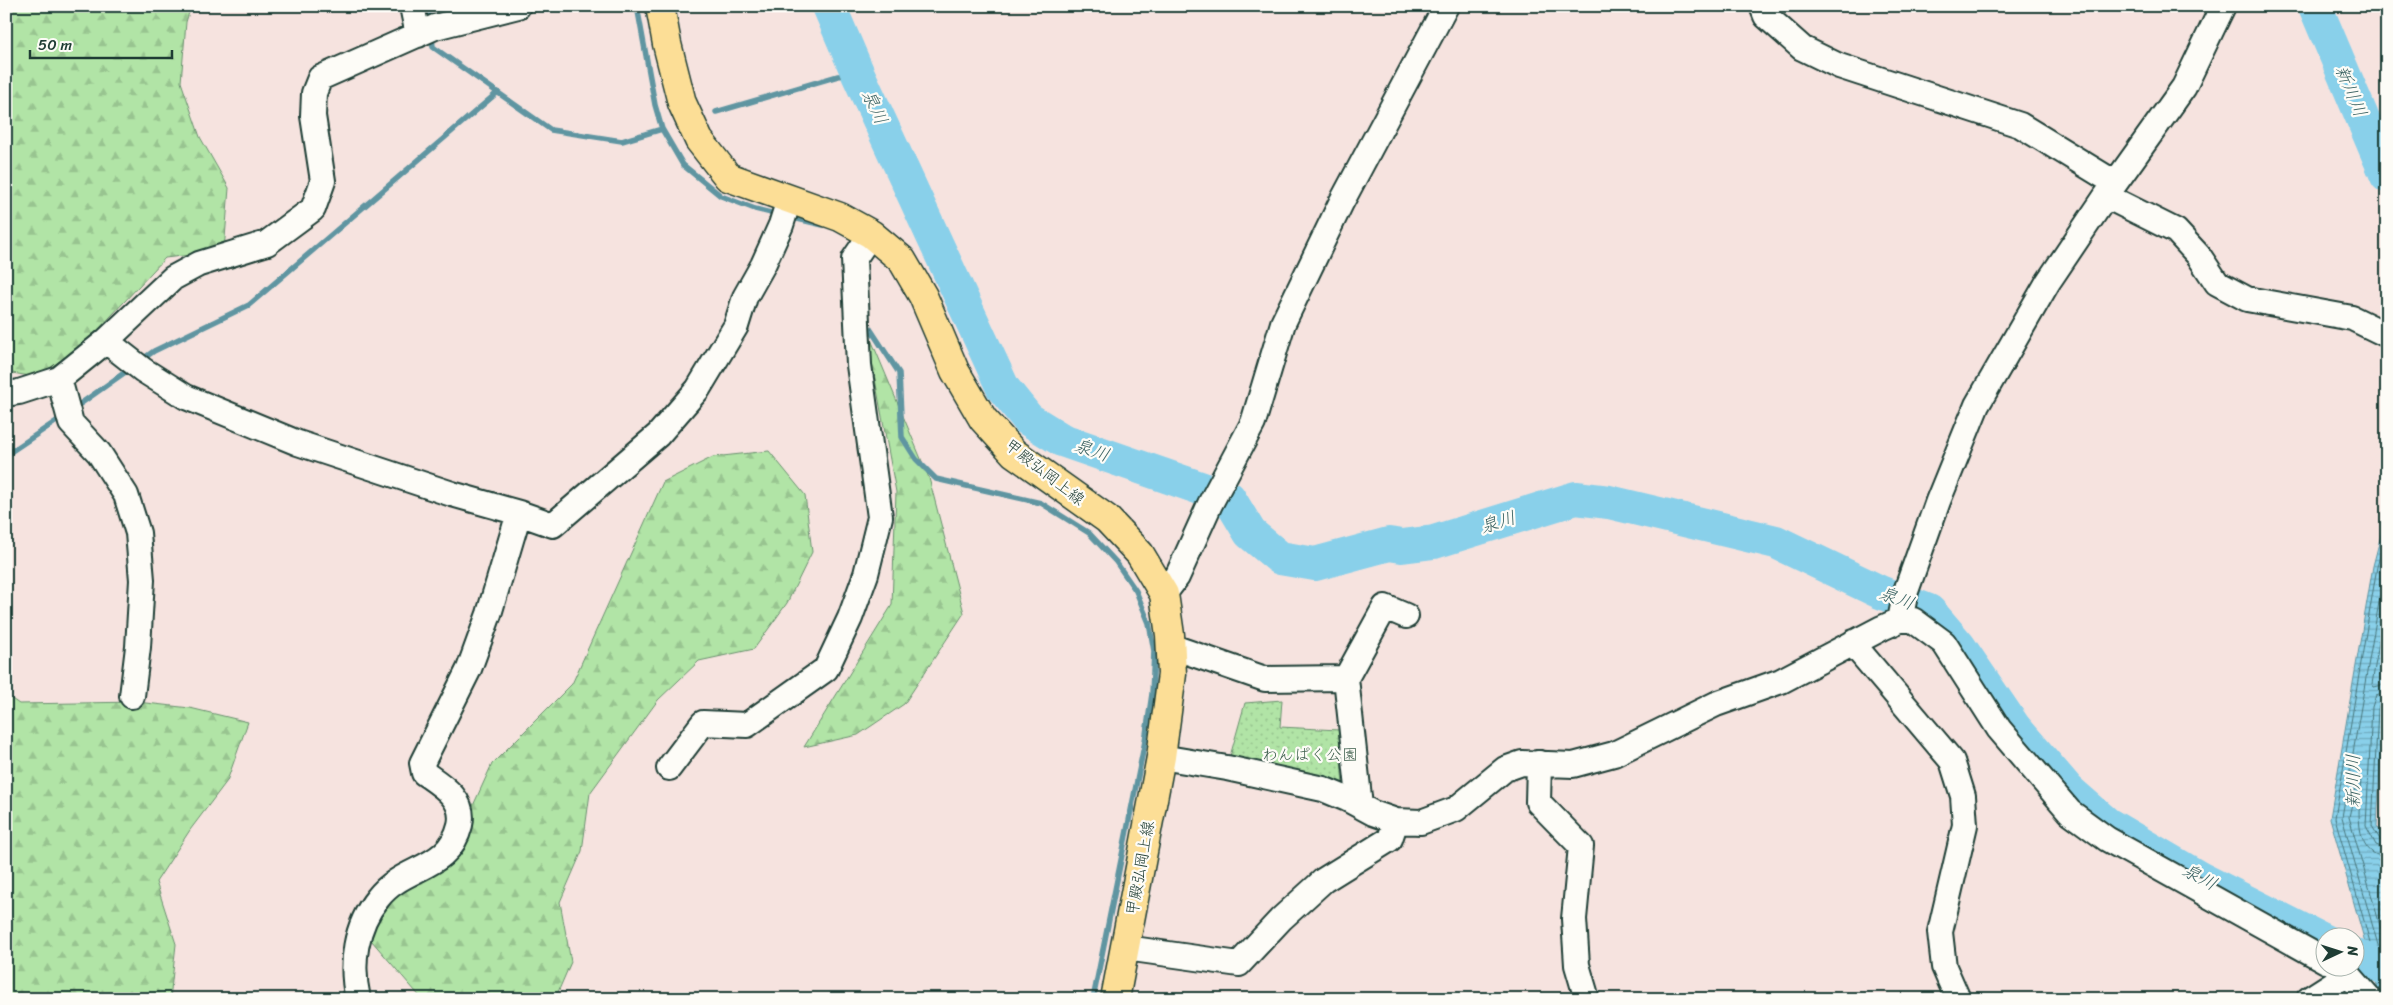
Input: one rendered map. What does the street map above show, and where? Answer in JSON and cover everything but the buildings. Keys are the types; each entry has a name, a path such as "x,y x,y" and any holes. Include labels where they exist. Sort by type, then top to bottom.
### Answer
{"main road":[{"name":"甲殿弘岡上線","path":"660,6 667,44 682,103 699,140 728,177 785,213 840,217 871,234 902,260 923,296 955,372 983,419 1014,453 1107,519 1140,554 1164,594 1172,674 1161,757 1115,999"}],"street":[{"path":"412,6 425,32"},
{"path":"6,394 19,392 59,379 106,341 173,278 199,264 267,244 313,208 323,181 313,116 314,93 320,78 425,32 518,6"},
{"path":"1164,594 1177,577 1215,493 1253,423 1283,323 1342,203 1446,6"},
{"path":"1762,6 1766,16 1802,48 1839,66 2020,125 2111,190 2176,230 2199,256 2217,283 2247,299 2352,318 2384,334"},
{"path":"1161,757 1227,768 1323,789 1396,822 1421,822 1456,809 1505,769 1522,763 1539,762 1573,765 1614,754 1716,704 1781,680 1854,642 1902,607 1938,501 1977,405 2048,282 2184,87 2223,6"},
{"path":"106,341 186,398 298,443 553,525 658,435 698,390 736,326 745,297 763,265 785,213"},
{"path":"669,768 703,723 747,725 826,669 850,618 866,574 880,517 859,365 854,259 871,234"},
{"path":"59,379 71,423 99,453 126,495 138,533 142,580 138,647 132,696"},
{"path":"358,999 354,963 356,944 364,920 378,897 391,885 432,863 449,851 458,834 462,818 456,799 445,788 424,773 422,763 469,669 490,614 519,513"},
{"path":"1902,607 1913,620 1944,643 1999,728 2070,812 2107,839 2316,955"},
{"path":"1360,806 1346,678 1385,608 1406,616"},
{"path":"1854,642 1859,651 1952,761 1963,796 1965,825 1940,932 1944,967 1958,999"},
{"path":"1170,646 1264,679 1346,678"},
{"path":"1539,762 1538,802 1581,846 1574,919 1578,965 1588,999"},
{"path":"1126,948 1239,964 1281,919 1324,880 1390,839 1396,822"},
{"path":"2310,999 2334,978"},
{"path":"2349,978 2370,999"}],"green space":[{"path":"6,6 191,6 186,22 181,82 200,137 229,188 224,251 165,258 84,345 36,377 6,372"},
{"path":"865,325 929,478 964,613 904,704 858,735 804,747 892,605 896,492"},
{"path":"769,451 805,495 812,552 787,603 754,649 699,661 658,700 590,793 582,851 560,902 571,962 555,999 422,999 365,933 398,889 447,863 492,764 572,684 663,482 713,457"},
{"path":"6,695 19,704 137,702 190,708 248,722 227,781 190,830 156,882 176,944 170,999 6,999"},
{"name":"わんぱく公園","path":"1282,700 1280,727 1339,730 1343,787 1229,760 1245,703"}],"water":[{"path":"2387,512 2387,693 2383,709 2377,826 2387,842 2387,999 2381,999 2366,946 2366,928 2361,928 2330,818 2373,566"}],"waterway":[{"path":"428,6 430,24"},
{"path":"637,6 655,105 662,129 683,165 721,196 755,209 779,215"},
{"name":"泉川","path":"829,6 858,74 1003,388 1028,419 1062,440 1229,498 1250,533 1280,558 1315,564 1389,544 1402,546 1434,542 1576,498 1609,502 1776,542 1880,592 1929,611 1959,646 2014,727 2068,790 2107,824 2199,878 2316,937"},
{"name":"新川川","path":"2315,6 2387,176"},
{"path":"432,36 433,47 551,130 622,141 662,129"},
{"path":"716,112 838,76 858,74"},
{"path":"140,361 154,351 249,305 498,92"},
{"path":"789,217 823,225"},
{"path":"867,324 899,373 902,437 916,459 936,479 1041,503 1089,533 1116,562 1136,591 1149,623 1154,651 1152,694 1145,741 1093,999"},
{"path":"73,409 131,368"},
{"path":"6,455 64,416"},
{"name":"泉川","path":"2366,960 2387,969"}]}
